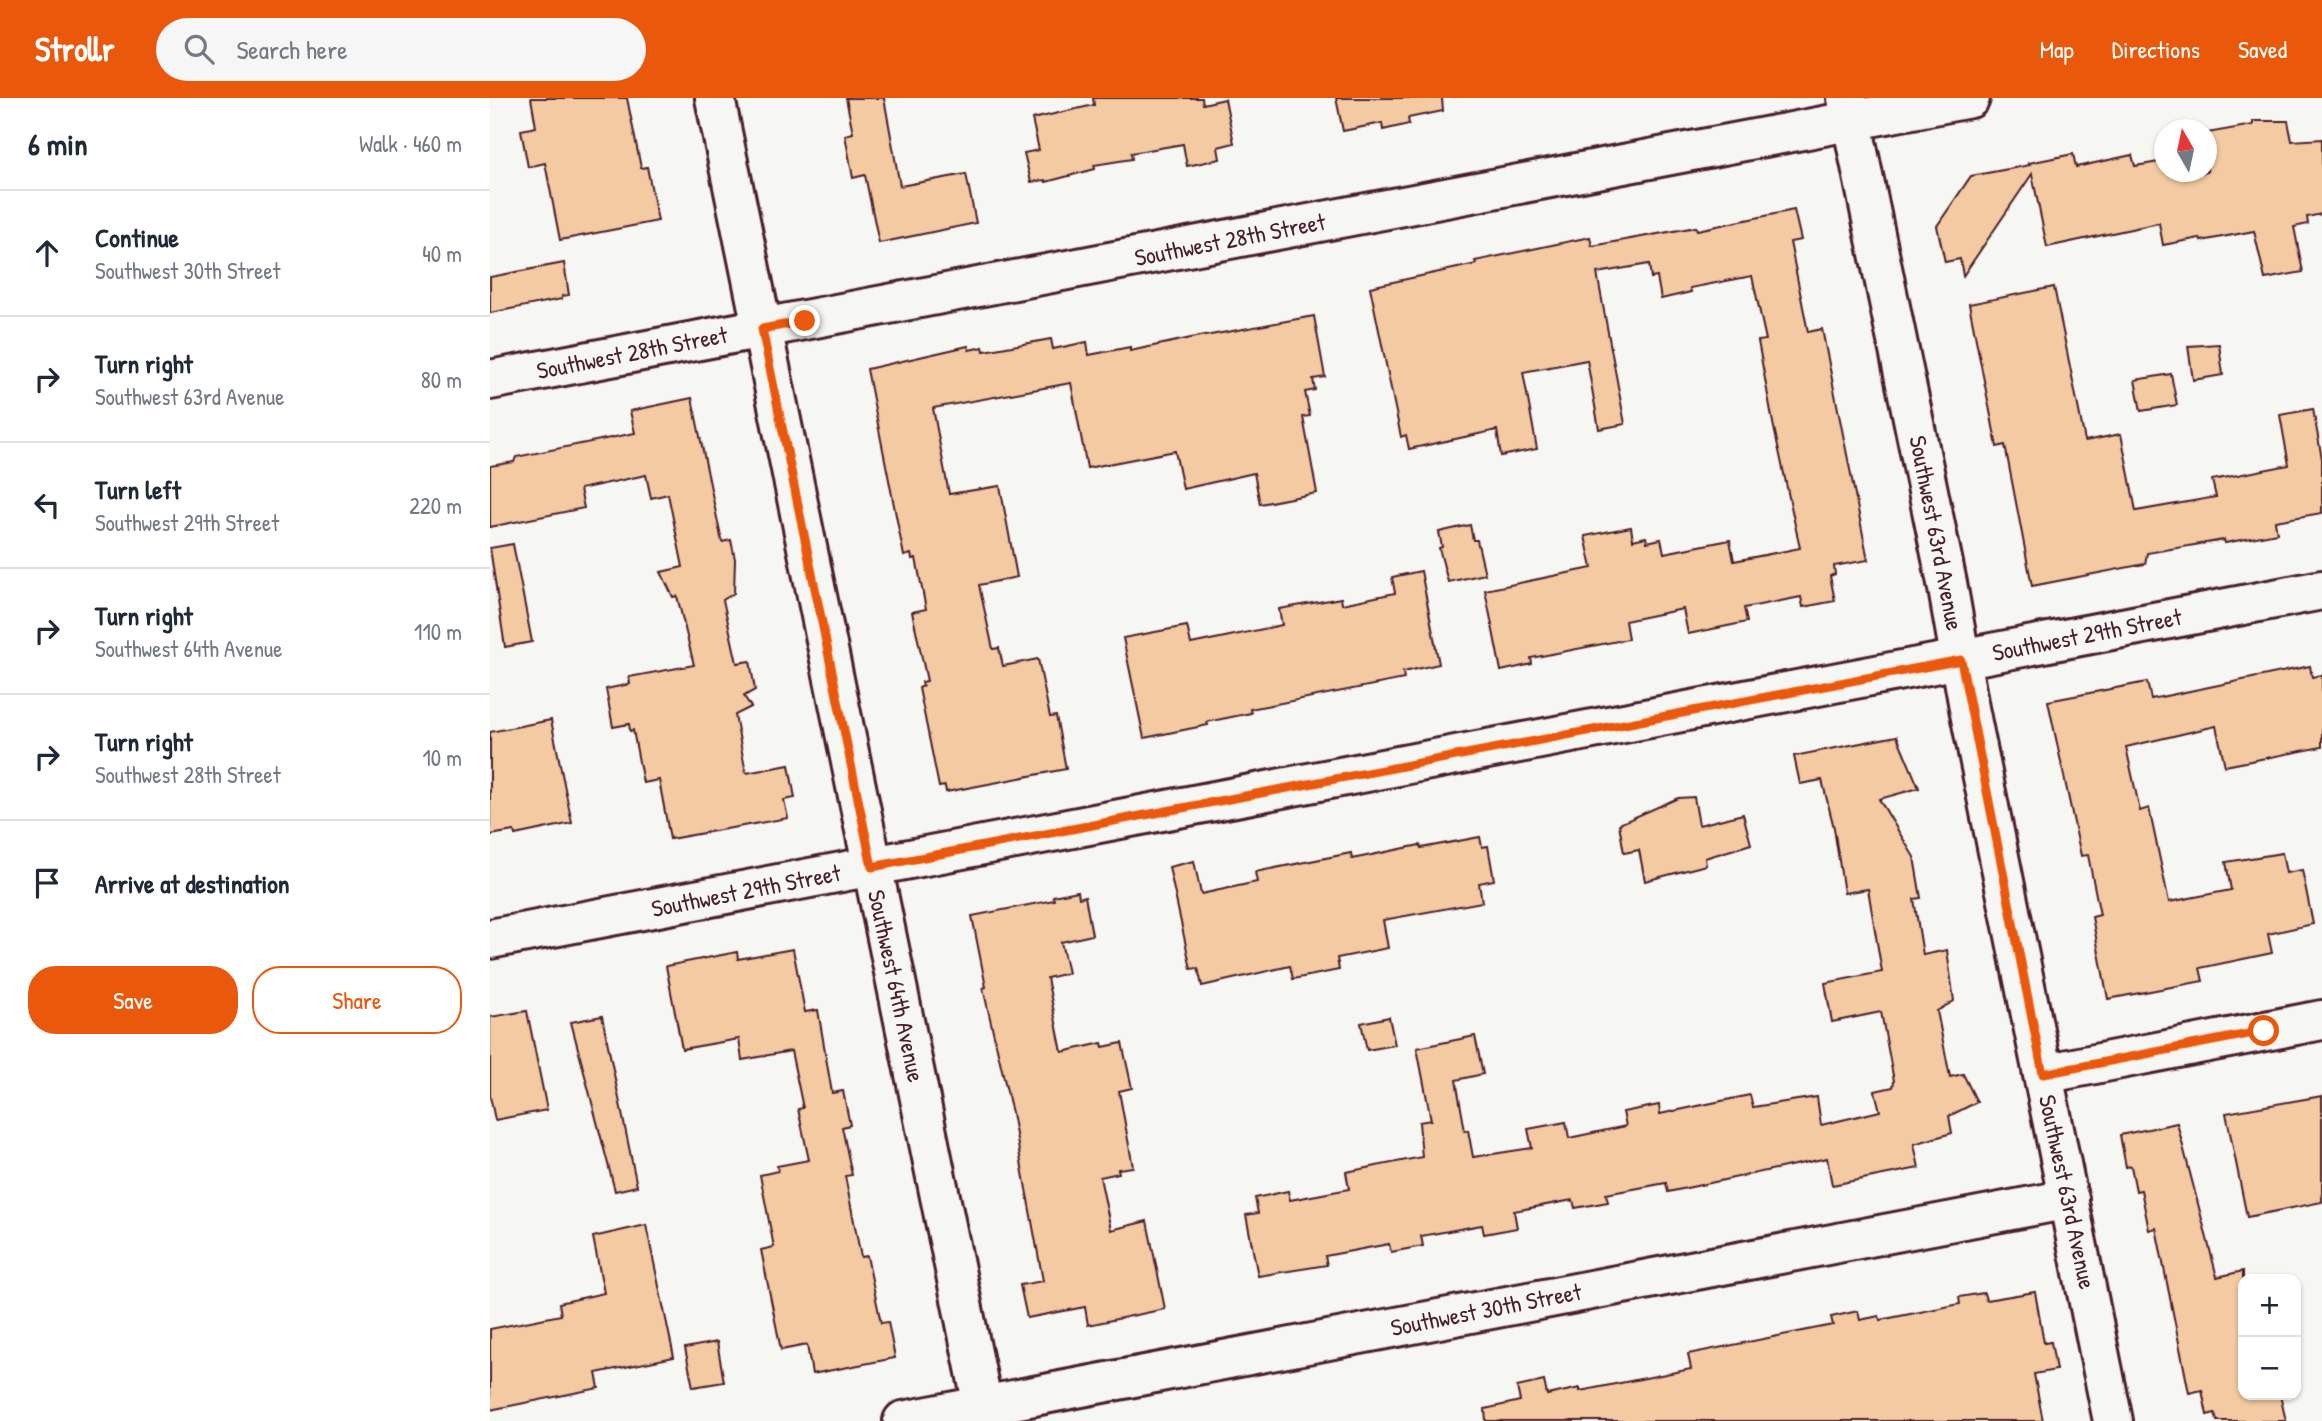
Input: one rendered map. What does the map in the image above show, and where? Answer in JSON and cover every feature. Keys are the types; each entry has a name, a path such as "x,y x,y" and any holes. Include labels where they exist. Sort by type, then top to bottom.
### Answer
{"street":[{"name":"Southwest 64th Avenue","path":"715,98 984,1413"},
{"name":"Southwest 28th Street","path":"490,380 762,329 1849,110 1970,98"},
{"name":"Southwest 63rd Avenue","path":"1849,110 2113,1421"},
{"name":"Southwest 29th Street","path":"490,939 2322,590"},
{"path":"2043,1074 2322,1020"},
{"name":"Southwest 30th Street","path":"903,1421 984,1413 2069,1199"}],"building":[{"path":"531,98 627,98 641,168 647,167 658,221 560,240 545,163 528,167 521,130 536,127"},
{"path":"846,98 884,98 900,186 966,174 976,223 879,243 865,175 853,178 845,135 853,133"},
{"path":"1093,98 1202,98 1203,104 1225,99 1234,143 1218,147 1220,159 1187,166 1183,144 1131,153 1132,159 1094,165 1095,169 1046,182 1031,182 1024,153 1039,150 1032,119 1094,105"},
{"path":"1336,98 1442,98 1443,111 1408,118 1409,124 1383,130 1382,123 1343,131"},
{"path":"2253,121 2288,121 2292,141 2322,139 2322,214 2307,217 2308,224 2294,227 2303,272 2265,279 2254,231 2163,245 2159,223 2047,247 2032,174 1963,276 1960,259 1945,262 1937,226 1971,176 2073,154 2076,167 2132,155 2135,166 2154,163 2154,182 2217,182 2217,131 2253,125"},
{"path":"1794,210 1801,240 1790,242 1808,332 1822,329 1868,560 1834,566 1835,574 1830,576 1835,601 1803,607 1801,597 1744,608 1747,622 1688,634 1683,609 1625,621 1628,639 1531,658 1532,664 1501,671 1485,590 1592,568 1585,536 1631,527 1633,540 1646,537 1647,542 1661,539 1664,553 1730,540 1734,561 1800,548 1758,341 1766,340 1752,276 1690,288 1691,292 1661,299 1657,277 1651,278 1649,264 1597,273 1625,424 1599,429 1587,360 1523,372 1537,449 1501,456 1497,430 1409,449 1406,435 1401,437 1370,287 1590,237 1592,246 1696,227 1697,230"},
{"path":"564,263 569,295 562,296 562,299 490,313 490,277"},
{"path":"2054,287 2085,441 2121,434 2136,511 2216,497 2212,480 2289,465 2280,415 2313,409 2322,459 2322,513 2275,521 2277,533 2147,553 2145,564 2032,586 2005,445 1997,447 1969,304"},
{"path":"1314,316 1325,377 1313,379 1315,390 1305,392 1310,416 1303,417 1317,493 1260,504 1254,473 1183,489 1175,451 1087,468 1071,383 933,408 949,494 1000,486 1017,577 979,585 993,649 999,648 1003,666 1038,659 1050,717 1056,716 1066,769 946,792 945,786 939,787 919,688 923,686 922,682 927,681 912,612 926,609 916,558 912,559 911,554 904,556 867,369 968,346 969,350 983,347 984,351 1051,339 1053,349 1087,342 1089,355 1130,347 1130,351"},
{"path":"2219,344 2223,375 2193,380 2188,346"},
{"path":"2171,374 2177,405 2141,411 2135,380"},
{"path":"692,398 722,542 731,540 735,559 734,593 723,600 737,663 750,661 755,690 744,696 751,707 735,715 746,773 789,765 795,798 784,800 788,818 670,839 659,780 643,783 633,730 630,731 629,724 613,727 606,689 630,684 629,677 694,665 677,596 673,597 661,572 683,567 668,494 651,498 646,475 580,489 584,508 490,527 490,466 514,462 516,457 635,433 630,411"},
{"path":"1470,525 1473,540 1477,540 1485,574 1448,582 1439,548 1442,547 1439,532"},
{"path":"513,544 532,642 505,647 490,548"},
{"path":"1421,571 1439,664 1403,672 1404,679 1250,709 1251,713 1207,722 1208,725 1144,738 1123,638 1187,626 1191,644 1282,625 1279,609 1341,598 1342,604 1395,593 1392,577"},
{"path":"2310,666 2312,677 2322,675 2322,747 2225,766 2216,726 2126,747 2140,811 2149,808 2169,902 2231,890 2226,862 2282,853 2286,873 2302,870 2313,924 2268,934 2272,953 2200,968 2203,981 2108,999 2092,917 2100,915 2088,855 2081,856 2048,701 2147,682 2151,699"},
{"path":"551,720 572,823 515,835 514,831 490,835 490,732"},
{"path":"1897,736 1919,788 1879,799 1914,857 1921,898 1914,899 1923,955 1947,950 1954,1001 1937,1011 1950,1077 1963,1074 1977,1102 1949,1116 1952,1133 1914,1144 1919,1168 1832,1185 1827,1158 1668,1192 1666,1183 1606,1194 1608,1202 1575,1208 1573,1200 1514,1211 1517,1228 1484,1234 1482,1225 1421,1236 1423,1246 1391,1252 1389,1244 1325,1256 1327,1265 1258,1276 1246,1215 1258,1213 1255,1198 1288,1191 1290,1200 1349,1189 1346,1172 1422,1157 1419,1122 1431,1120 1417,1048 1475,1036 1483,1074 1456,1080 1465,1131 1468,1130 1473,1157 1532,1148 1528,1129 1566,1122 1569,1138 1626,1126 1623,1112 1659,1105 1660,1114 1750,1095 1753,1107 1817,1097 1821,1125 1880,1111 1875,1091 1893,1087 1894,1081 1881,1012 1832,1022 1825,983 1882,972 1868,889 1844,893 1834,828 1822,780 1800,784 1794,756"},
{"path":"1694,797 1699,825 1743,814 1751,844 1705,858 1706,865 1645,881 1639,850 1624,853 1619,824 1678,798"},
{"path":"1480,837 1482,847 1488,846 1494,880 1479,883 1482,902 1383,920 1388,948 1337,958 1339,970 1293,979 1290,966 1202,986 1198,968 1191,969 1169,867 1194,861 1201,894 1257,882 1255,872 1351,853 1352,859 1420,845 1421,848"},
{"path":"1078,891 1079,898 1085,896 1092,935 1061,942 1068,973 1047,978 1062,1052 1102,1043 1103,1047 1122,1043 1132,1088 1119,1091 1133,1167 1118,1169 1119,1173 1100,1177 1111,1230 1147,1221 1165,1309 1088,1325 1085,1307 1027,1318 1020,1285 1043,1281 1012,1113 983,988 986,987 972,916 1054,900 1053,896"},
{"path":"793,949 805,1012 818,1010 832,1093 843,1091 850,1125 842,1127 852,1175 845,1176 861,1257 867,1256 881,1323 888,1322 895,1358 812,1374 807,1345 781,1350 761,1250 774,1247 760,1175 778,1171 777,1166 809,1160 798,1109 803,1108 791,1051 742,1060 739,1039 682,1049 666,966 737,952 738,959"},
{"path":"527,1011 547,1110 495,1120 490,1096 490,1017"},
{"path":"602,1016 637,1186 615,1191 571,1022"},
{"path":"1389,1017 1395,1045 1367,1050 1361,1023"},
{"path":"2322,1096 2322,1202 2247,1217 2226,1113"},
{"path":"2177,1123 2217,1277 2243,1271 2243,1274 2238,1274 2238,1400 2281,1400 2286,1421 2217,1421 2215,1413 2207,1415 2202,1390 2189,1393 2156,1228 2149,1230 2141,1190 2136,1191 2131,1166 2126,1167 2120,1135"},
{"path":"646,1225 674,1357 596,1373 599,1388 490,1410 490,1329 561,1315 559,1303 604,1293 593,1237"},
{"path":"2035,1292 2044,1343 2051,1342 2056,1370 2034,1374 2043,1421 1486,1421 1485,1409 1520,1401 1517,1387 1544,1381 1547,1395 1580,1388 1580,1391 1691,1369 1688,1354 1833,1325 1831,1317 1858,1311 1860,1320 1879,1316 1880,1320 1960,1304 1959,1297 1984,1293 1986,1300"},
{"path":"717,1342 724,1382 693,1387 685,1348"}],"route":[{"path":"805,321 762,329 872,867 1961,660 2043,1074 2264,1031"}]}
